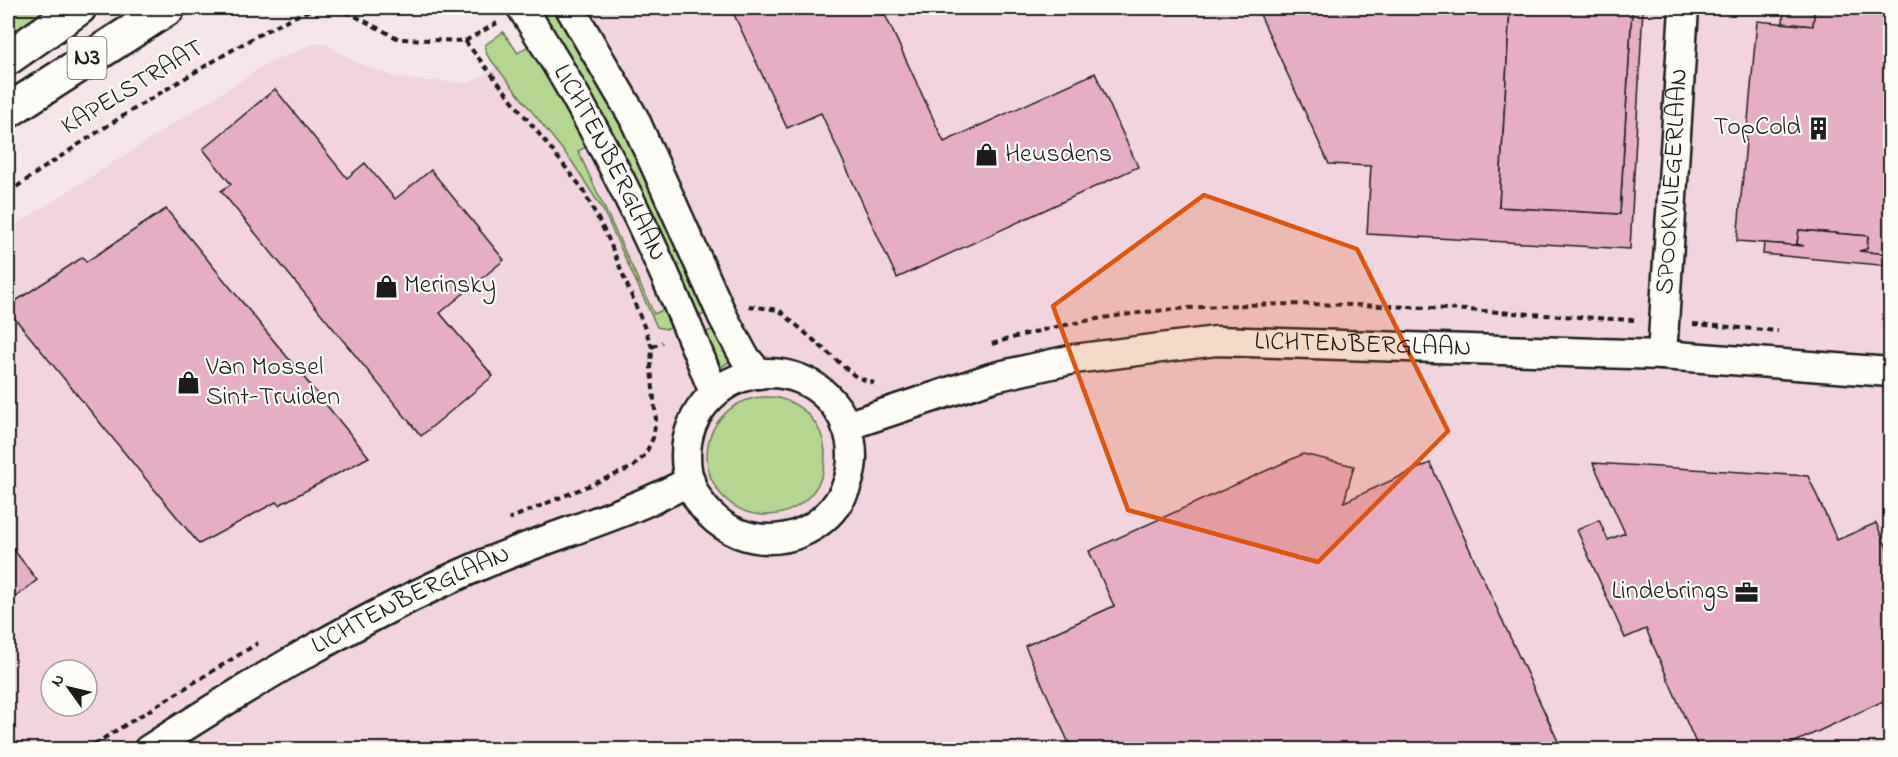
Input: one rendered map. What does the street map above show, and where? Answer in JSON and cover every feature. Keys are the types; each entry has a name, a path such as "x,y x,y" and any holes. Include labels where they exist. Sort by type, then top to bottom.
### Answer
{"main road":[{"name":"N3","path":"8,58 79,8"},
{"name":"N3","path":"8,111 168,8"}],"street":[{"name":"LICHTENBERGLAAN","path":"522,8 584,107 610,158 714,393"},
{"name":"LICHTENBERGLAAN","path":"570,8 634,118 723,316 744,356 759,374"},
{"name":"SPOOKVLIEGERLAAN","path":"1662,355 1684,8"},
{"name":"LICHTENBERGLAAN","path":"846,426 994,376 1074,359 1216,341 1662,355 1890,372"},
{"path":"759,374 791,376 808,383 826,396 846,426 852,453 849,478 838,502 821,521 798,534 770,539 745,536 727,528 709,514 698,499 686,462 688,437 695,419 714,393 731,381 746,375 759,374"},
{"name":"LICHTENBERGLAAN","path":"148,750 212,709 347,631 478,566 661,496 690,480"}],"path":[{"name":"KAPELSTRAAT","path":"8,193 61,155 159,93 289,17 316,8"},
{"path":"325,8 351,14 399,39 465,41 497,23"},
{"path":"465,41 582,188 608,238 652,346 651,368 656,420 653,438 645,455 633,467 503,522"},
{"path":"85,750 260,642"}],"highlighted area":[{"path":"1204,195 1357,249 1448,431 1318,562 1128,510 1053,306"}],"shaded area":[{"path":"597,8 1890,8 1890,749 8,749 8,230 266,64 313,44 326,44 356,62 399,79 470,83"}],"green space":[{"path":"8,8 50,8 8,37"},
{"path":"547,8 556,8 635,145 709,312 695,318 580,76 542,11"},
{"path":"503,32 518,53 532,43 594,143 578,151 654,314 669,307 677,327 666,329 657,327 603,210 573,163 487,55 485,45"},
{"path":"715,328 731,361 719,368 703,334"},
{"path":"766,397 789,402 808,414 820,433 825,456 820,479 808,498 789,510 766,515 743,510 724,498 712,479 707,456 712,433 724,414 743,402"}],"building":[{"name":"Heusdens","path":"731,8 882,8 944,142 1095,73 1138,167 897,278 821,113 787,128"},
{"path":"1257,8 1510,8 1499,207 1620,214 1632,8 1643,8 1630,249 1367,234 1371,166 1329,164"},
{"path":"1510,8 1632,8 1620,214 1499,207"},
{"path":"1784,8 1815,8 1813,26 1783,23"},
{"name":"TopCold","path":"1815,8 1890,8 1890,237 1888,237 1887,254 1859,251 1867,249 1868,236 1799,230 1797,244 1804,246 1737,241 1757,21 1813,26"},
{"name":"Merinsky","path":"275,89 347,178 365,163 395,199 431,170 504,260 440,313 493,376 421,436 221,191 231,184 203,149"},
{"name":"Van Mossel Sint-Truiden","path":"166,209 369,457 279,505 276,502 199,544 8,310 8,306 83,257 86,262"},
{"path":"1799,230 1868,236 1867,249 1859,251 1887,254 1888,237 1890,237 1890,266 1763,254 1764,243 1804,246 1797,244"},
{"path":"1303,454 1354,466 1344,502 1430,463 1562,750 1072,750 1025,646 1114,606 1089,551"},
{"name":"Lindebrings","path":"1593,463 1808,476 1837,540 1876,523 1890,555 1890,698 1778,750 1699,750 1646,629 1625,638 1577,530 1599,520 1608,540 1625,533"},
{"path":"8,542 37,580 8,603"},
{"path":"8,706 14,714 8,719"}],"place":[{"name":"TopCold","path":"1819,128"},
{"name":"Heusdens","path":"987,155"},
{"name":"Merinsky","path":"386,286"},
{"name":"Van Mossel Sint-Truiden","path":"188,383"},
{"name":"Lindebrings","path":"1747,592"}]}
